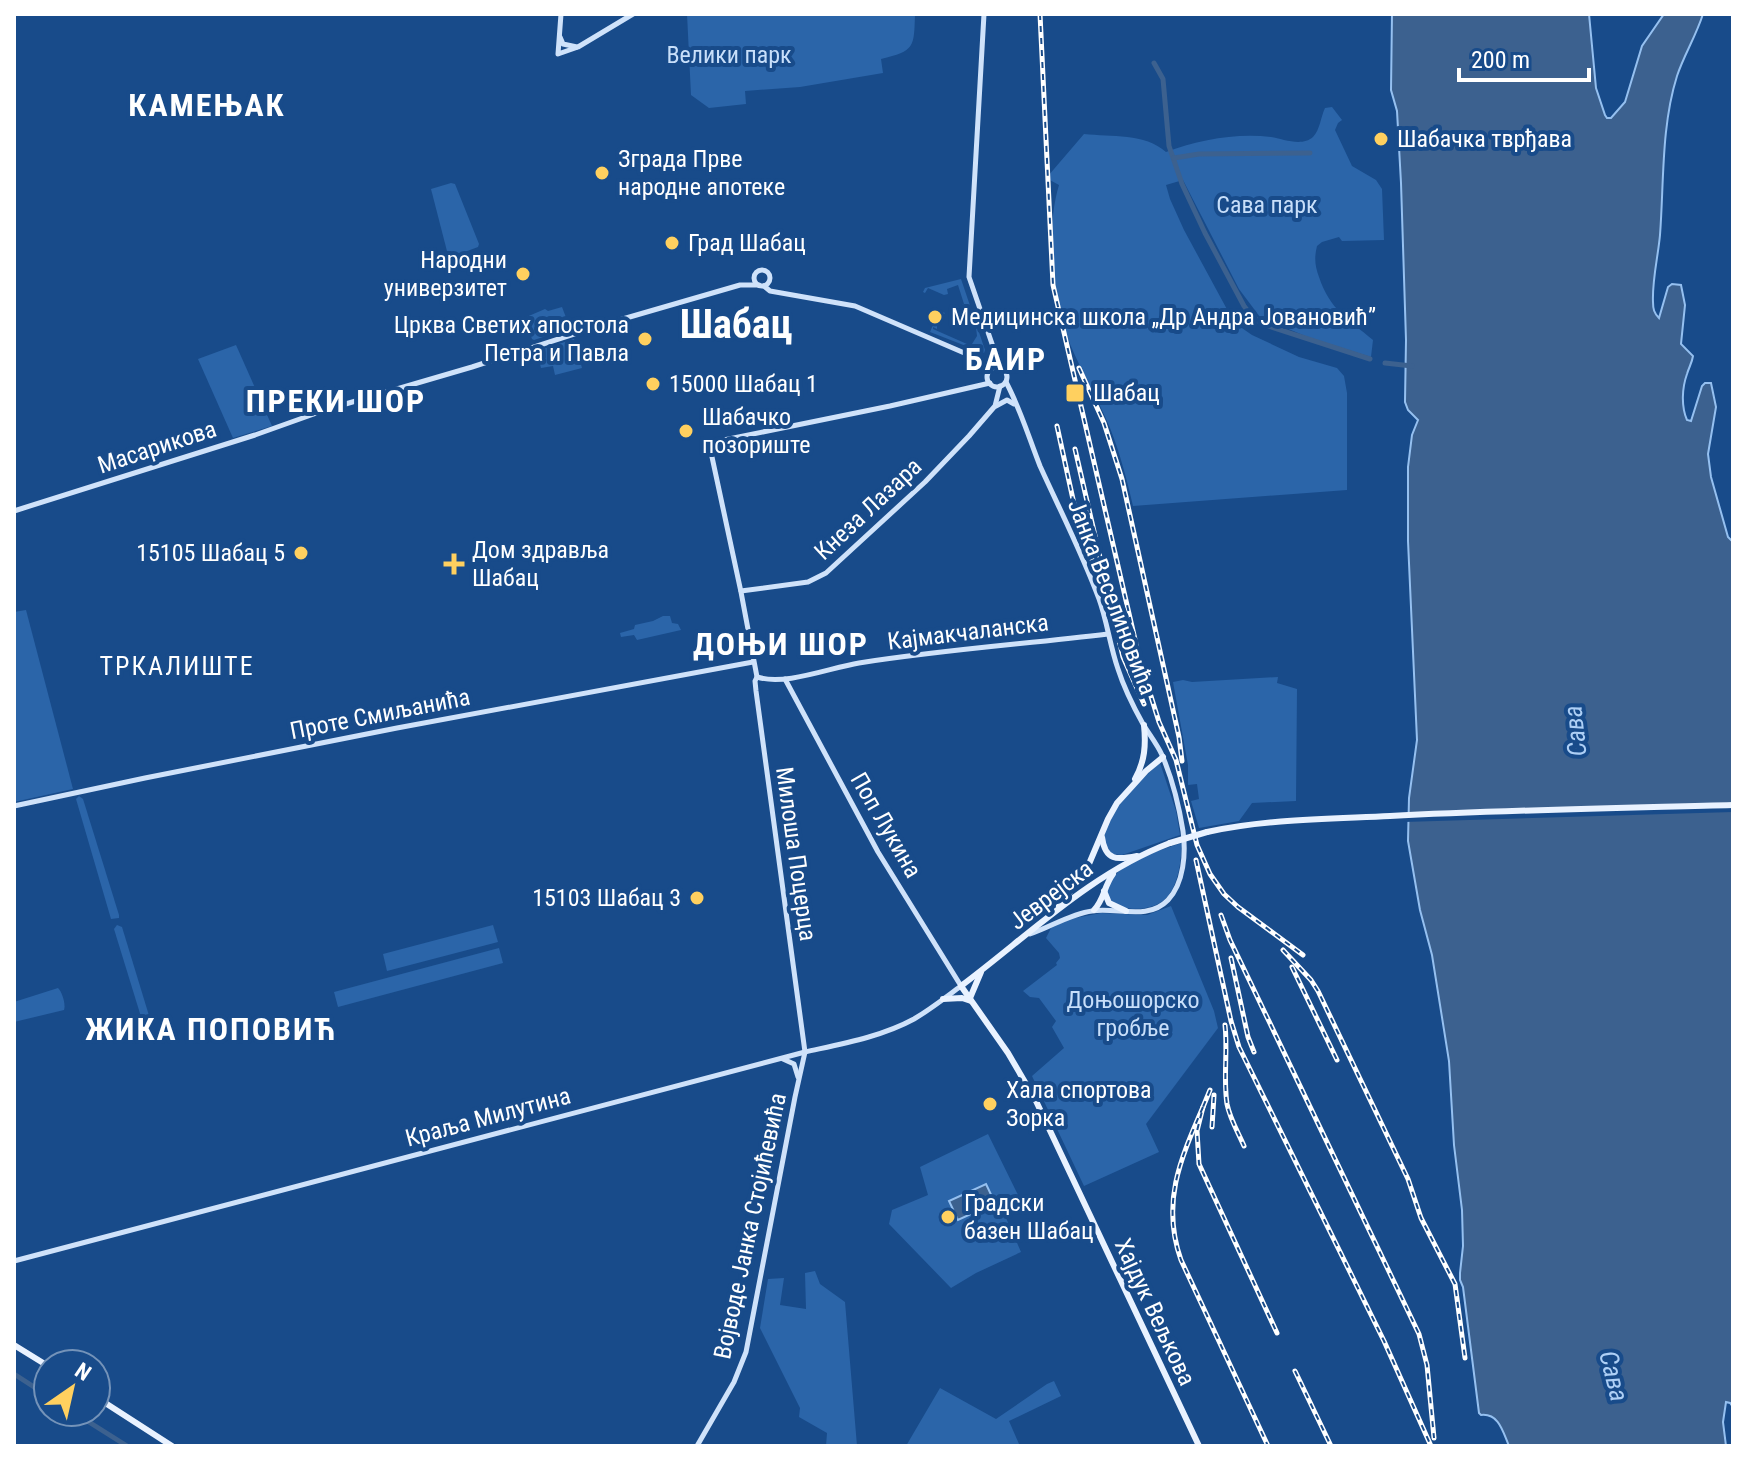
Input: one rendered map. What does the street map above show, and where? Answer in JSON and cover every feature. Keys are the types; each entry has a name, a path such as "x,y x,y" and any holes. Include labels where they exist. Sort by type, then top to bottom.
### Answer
{"main road":[{"path":"561,14 558,54 578,47 633,14"},
{"path":"984,14 969,277 993,348 991,384 995,406 1008,400 1016,405"},
{"path":"560,37 566,45 578,47"},
{"path":"740,285 763,271 775,286 786,292"},
{"path":"755,276 754,280 768,290 855,306 979,360 992,370"},
{"path":"740,285 761,285 769,279"},
{"name":"Масарикова","path":"14,511 325,410 740,285"},
{"path":"979,360 989,358 993,348"},
{"path":"972,388 992,370"},
{"name":"Јанка Веселиновића","path":"992,370 1007,374 1003,385 1016,405 1087,568 1100,602 1117,668 1163,757 1183,829 1180,878 1173,894 1159,907 1149,911 1094,910 1070,916 1029,934"},
{"path":"972,388 1003,385"},
{"name":"Кнеза Лазара","path":"741,591 806,583 826,573 925,482 995,406 1003,385"},
{"name":"Милоша Поцерца","path":"805,1052 756,691 757,677 709,443 972,388"},
{"name":"Кајмакчаланска","path":"757,677 785,679 921,655 1108,634"},
{"name":"Проте Смиљанића","path":"14,806 145,778 753,662"},
{"name":"Поп Лукина","path":"785,679 878,852 961,986"},
{"path":"1131,786 1144,757 1144,725"},
{"path":"1058,910 1086,871 1117,803 1163,757"},
{"name":"Јеврејска","path":"961,986 1058,910 1118,868 1170,843 1207,832 1270,822 1733,805"},
{"path":"1101,834 1103,846 1111,857 1119,859 1144,854"},
{"path":"1094,910 1100,904 1106,884 1118,868"},
{"path":"1104,891 1109,903 1126,911"},
{"path":"943,999 972,1000 982,970"},
{"name":"Краља Милутина","path":"14,1261 852,1041 898,1026 922,1014 961,986"},
{"name":"Хајдук Вељкова","path":"961,986 1014,1062 1036,1101 1199,1446"},
{"name":"Војводе Јанка Стојићевића","path":"697,1446 734,1382 746,1352 805,1052"},
{"path":"782,1058 794,1064 799,1078"},
{"path":"14,1345 32,1356"},
{"path":"112,1407 172,1446"}],"green space":[{"name":"Велики парк","path":"687,14 915,14 913,41 901,53 881,59 883,73 800,87 745,91 746,104 709,108 691,95"},
{"name":"Сава парк","path":"1332,107 1342,120 1335,130 1352,166 1376,180 1382,189 1384,240 1342,241 1339,237 1322,242 1315,254 1316,266 1323,288 1334,306 1373,340 1371,357 1310,338 1260,317 1239,289 1183,180 1166,185 1184,230 1236,324 1299,357 1337,368 1344,376 1347,393 1347,490 1133,506 1114,437 1070,344 1059,307 1052,265 1052,223 1059,185 1048,176 1084,134 1138,139 1166,152 1231,137 1258,136 1303,142 1315,134 1325,108"},
{"path":"455,184 479,244 451,257 431,189"},
{"path":"961,279 985,350 984,353 930,332 939,311 945,313 937,319 937,329 933,329 976,348 972,344 977,336 976,327 957,312 963,310 964,304 958,285 947,289 948,294 944,295 928,288 923,292 925,288"},
{"path":"562,307 570,328 532,339 524,318 545,309"},
{"path":"574,339 582,368 555,375 553,366 541,368 537,351"},
{"path":"236,345 272,426 233,438 198,359"},
{"path":"26,610 73,789 14,802 14,612"},
{"path":"670,616 672,623 678,624 681,630 637,640 634,635 621,637 620,633 634,629 635,625"},
{"path":"1278,677 1277,683 1297,689 1296,801 1252,803 1239,821 1199,828 1191,801 1199,799 1197,784 1188,785 1188,765 1173,682"},
{"path":"1160,763 1176,811 1180,835 1122,855 1112,854 1104,837 1111,818 1135,787"},
{"path":"79,796 83,799 119,918 111,919 76,799"},
{"path":"1182,843 1175,884 1159,904 1147,908 1122,907 1107,895 1108,886 1121,870 1146,856"},
{"name":"Доњошорско гробље","path":"1171,906 1218,1028 1146,1124 1159,1152 1084,1186 1032,1076 1064,1048 1052,1027 1056,1021 1039,998 1030,997 1023,991 1057,965 1059,953 1046,938 1051,928 1070,919 1101,913 1147,915"},
{"path":"117,925 122,927 154,1032 152,1035 146,1033 114,929"},
{"path":"493,925 498,942 387,971 383,954"},
{"path":"499,948 503,963 338,1007 334,992"},
{"path":"58,988 64,1010 14,1022 14,1002"},
{"name":"Градски базен Шабац","path":"988,1134 1021,1201 1003,1211 1021,1252 951,1288 889,1224 892,1210 928,1195 920,1167"},
{"path":"815,1271 820,1284 845,1302 857,1446 826,1446 827,1433 799,1417 800,1408 760,1328 768,1279 784,1278 780,1305 806,1309 805,1273"},
{"path":"1054,1381 1061,1396 1009,1421 1019,1444 1027,1446 906,1446 940,1388 996,1419"}],"water":[{"name":"Сава","path":"1392,14 1589,14 1596,88 1605,115 1611,118 1625,102 1642,46 1664,14 1703,14 1677,76 1668,115 1653,302 1659,318 1668,287 1681,285 1685,305 1681,344 1693,356 1684,385 1684,409 1687,420 1691,421 1702,386 1711,383 1716,407 1708,454 1711,477 1728,537 1733,542 1733,1407 1726,1402 1723,1422 1726,1446 1509,1446 1496,1420 1479,1413 1460,1280 1462,1210 1449,1061 1432,955 1420,910 1408,841 1409,798 1417,740 1408,541 1408,467 1412,435 1418,420 1405,402 1401,183 1397,111 1391,90"},
{"path":"986,1184 995,1203 958,1220 949,1201"}],"pier":[{"path":"1733,804 1733,812 1404,822 1405,814"}],"waterway":[{"path":"1154,63 1163,79 1169,146 1182,184 1244,306 1262,324 1370,359"},
{"path":"1174,158 1199,154 1310,153"},
{"path":"1385,363 1412,366"},
{"path":"14,1374 32,1386"},
{"path":"98,1428 127,1446"}],"railway":[{"path":"1040,14 1053,285 1140,661 1159,722 1176,760 1197,845 1210,874 1238,907 1303,955"},
{"path":"1079,368 1104,423 1122,479 1182,761"},
{"path":"1057,426 1081,536 1095,566"},
{"path":"1075,449 1123,657 1144,704"},
{"path":"1196,860 1239,1047 1384,1341 1431,1446"},
{"path":"1221,915 1230,940 1419,1334 1427,1365 1434,1438"},
{"path":"1283,950 1318,991 1408,1179 1421,1218 1455,1284 1465,1358"},
{"path":"1231,958 1254,1052"},
{"path":"1292,967 1337,1060"},
{"path":"1225,1025 1227,1104 1244,1146"},
{"path":"1210,1090 1197,1131 1199,1164 1277,1333"},
{"path":"1212,1127 1214,1095"},
{"path":"1203,1107 1176,1182 1173,1201 1175,1239 1181,1260 1268,1446"},
{"path":"1295,1371 1331,1446"}],"place":[{"name":"Шабачка тврђава","path":"1381,139"},
{"name":"Зграда Прве народне апотеке","path":"602,173"},
{"name":"Град Шабац","path":"672,243"},
{"name":"Народни универзитет","path":"523,274"},
{"name":"Медицинска школа „Др Андра Јовановић”","path":"935,317"},
{"name":"Црква Светих апостола Петра и Павла","path":"645,339"},
{"name":"15000 Шабац 1","path":"653,384"},
{"name":"Шабац","path":"1075,393"},
{"name":"Шабачко позориште","path":"686,431"},
{"name":"15105 Шабац 5","path":"301,553"},
{"name":"Дом здравља Шабац","path":"454,564"},
{"name":"15103 Шабац 3","path":"697,898"},
{"name":"Хала спортова Зорка","path":"990,1104"},
{"name":"Градски базен Шабац","path":"948,1217"}],"district":[{"name":"КАМЕЊАК","path":"207,105"},
{"name":"Шабац","path":"736,324"},
{"name":"БАИР","path":"1006,359"},
{"name":"ПРЕКИ ШОР","path":"336,401"},
{"name":"ДОЊИ ШОР","path":"781,644"},
{"name":"ТРКАЛИШТЕ","path":"177,666"},
{"name":"ЖИКА ПОПОВИЋ","path":"211,1029"}]}
